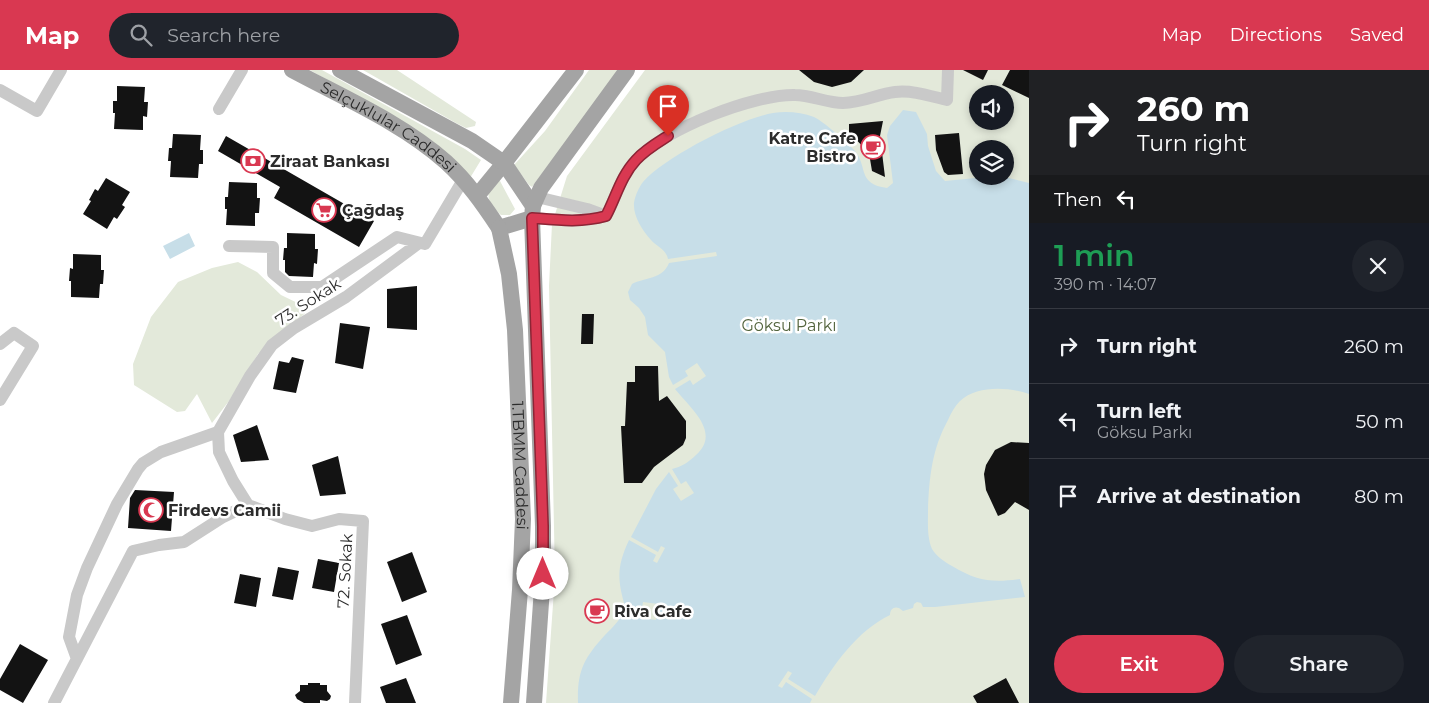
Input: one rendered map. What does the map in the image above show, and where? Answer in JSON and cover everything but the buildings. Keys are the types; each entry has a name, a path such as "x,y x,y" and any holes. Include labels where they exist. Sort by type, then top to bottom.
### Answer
{"main road":[{"name":"Selçuklular Caddesi","path":"292,70 404,132 440,157 477,196 499,228"},
{"name":"Selçuklular Caddesi","path":"340,70 472,141 504,163"},
{"path":"477,196 576,70"},
{"path":"499,228 534,207 542,188 627,70"},
{"path":"504,163 534,207"},
{"name":"1.TBMM Caddesi","path":"534,207 543,574 534,703"},
{"name":"1.TBMM Caddesi","path":"499,228 509,274 515,330 523,519 520,590 511,703"}],"street":[{"path":"0,90 37,111 61,70"},
{"path":"219,109 242,70"},
{"path":"534,207 574,222 593,220 606,216 621,182 635,161 649,148 694,122 750,101 770,96 796,94 841,103 909,91 947,100 948,70"},
{"name":"73. Sokak","path":"218,432 250,376 272,345 294,328 346,297 419,243 425,244 463,180"},
{"path":"534,207 587,209 606,216"},
{"path":"228,246 273,247 274,273 290,287 322,287 396,237 419,243"},
{"path":"0,344 14,333 33,346 0,400"},
{"path":"54,703 77,659 133,551 158,545 184,542 223,517 248,505 233,481 219,452 218,432 161,452 138,468 117,504 87,568 77,596 69,637 77,659"},
{"name":"72. Sokak","path":"248,505 285,519 312,526 339,519 363,521 355,703"}],"green space":[{"path":"310,70 322,70 465,149 481,160 470,178 388,115"},
{"path":"363,70 397,70 476,122 475,126 466,128 456,123"},
{"path":"589,70 619,70 532,187 514,165 545,131"},
{"name":"Göksu Parkı","path":"645,70 1029,70 1029,703 546,703 555,576 549,286 552,224 567,176"},
{"path":"495,181 500,181 515,209 510,215 501,215 493,207 489,199 489,191"},
{"path":"238,262 257,272 281,295 310,309 258,354 229,401 212,423 197,394 185,411 177,412 134,385 133,364 151,317 178,282 212,268"}],"water":[{"name":"Göksu Parkı","path":"903,110 916,112 927,134 928,146 936,171 945,181 969,179 969,185 1014,185 1014,179 1029,183 1029,394 1003,389 984,390 967,396 958,403 938,442 929,487 928,511 929,540 932,549 938,556 946,563 977,578 993,581 1020,579 1025,597 935,607 923,607 921,603 917,602 913,608 903,611 897,607 894,608 890,615 867,630 847,650 815,696 788,679 792,673 788,671 778,686 782,688 786,682 812,699 810,703 578,703 579,682 587,658 619,620 625,610 642,612 641,618 656,620 658,604 643,602 642,608 625,606 620,580 622,557 629,540 656,555 653,561 657,563 665,548 661,546 658,552 631,537 656,489 669,472 678,486 673,489 681,501 694,493 686,481 681,484 672,469 682,466 693,458 703,446 706,438 701,420 675,389 690,380 693,385 706,376 697,363 685,371 688,376 673,385 669,377 665,352 648,335 645,317 630,300 628,292 632,284 658,275 669,263 717,256 716,252 668,259 663,250 644,232 637,218 634,203 640,186 654,172 704,140 759,117 773,113 788,112 809,115 823,123 855,151 867,179 871,183 887,188 893,183 887,135 890,126"},
{"path":"189,233 195,246 170,259 163,246"}],"place":[{"name":"Katre Cafe Bistro","path":"873,147"},
{"name":"Ziraat Bankası","path":"253,161"},
{"name":"Çağdaş","path":"324,210"},
{"name":"Firdevs Camii","path":"151,510"},
{"name":"Riva Cafe","path":"597,611"}],"route":[{"path":"543,574 532,218 574,222 593,220 606,216 621,182 635,161 649,148 668,136"}]}
